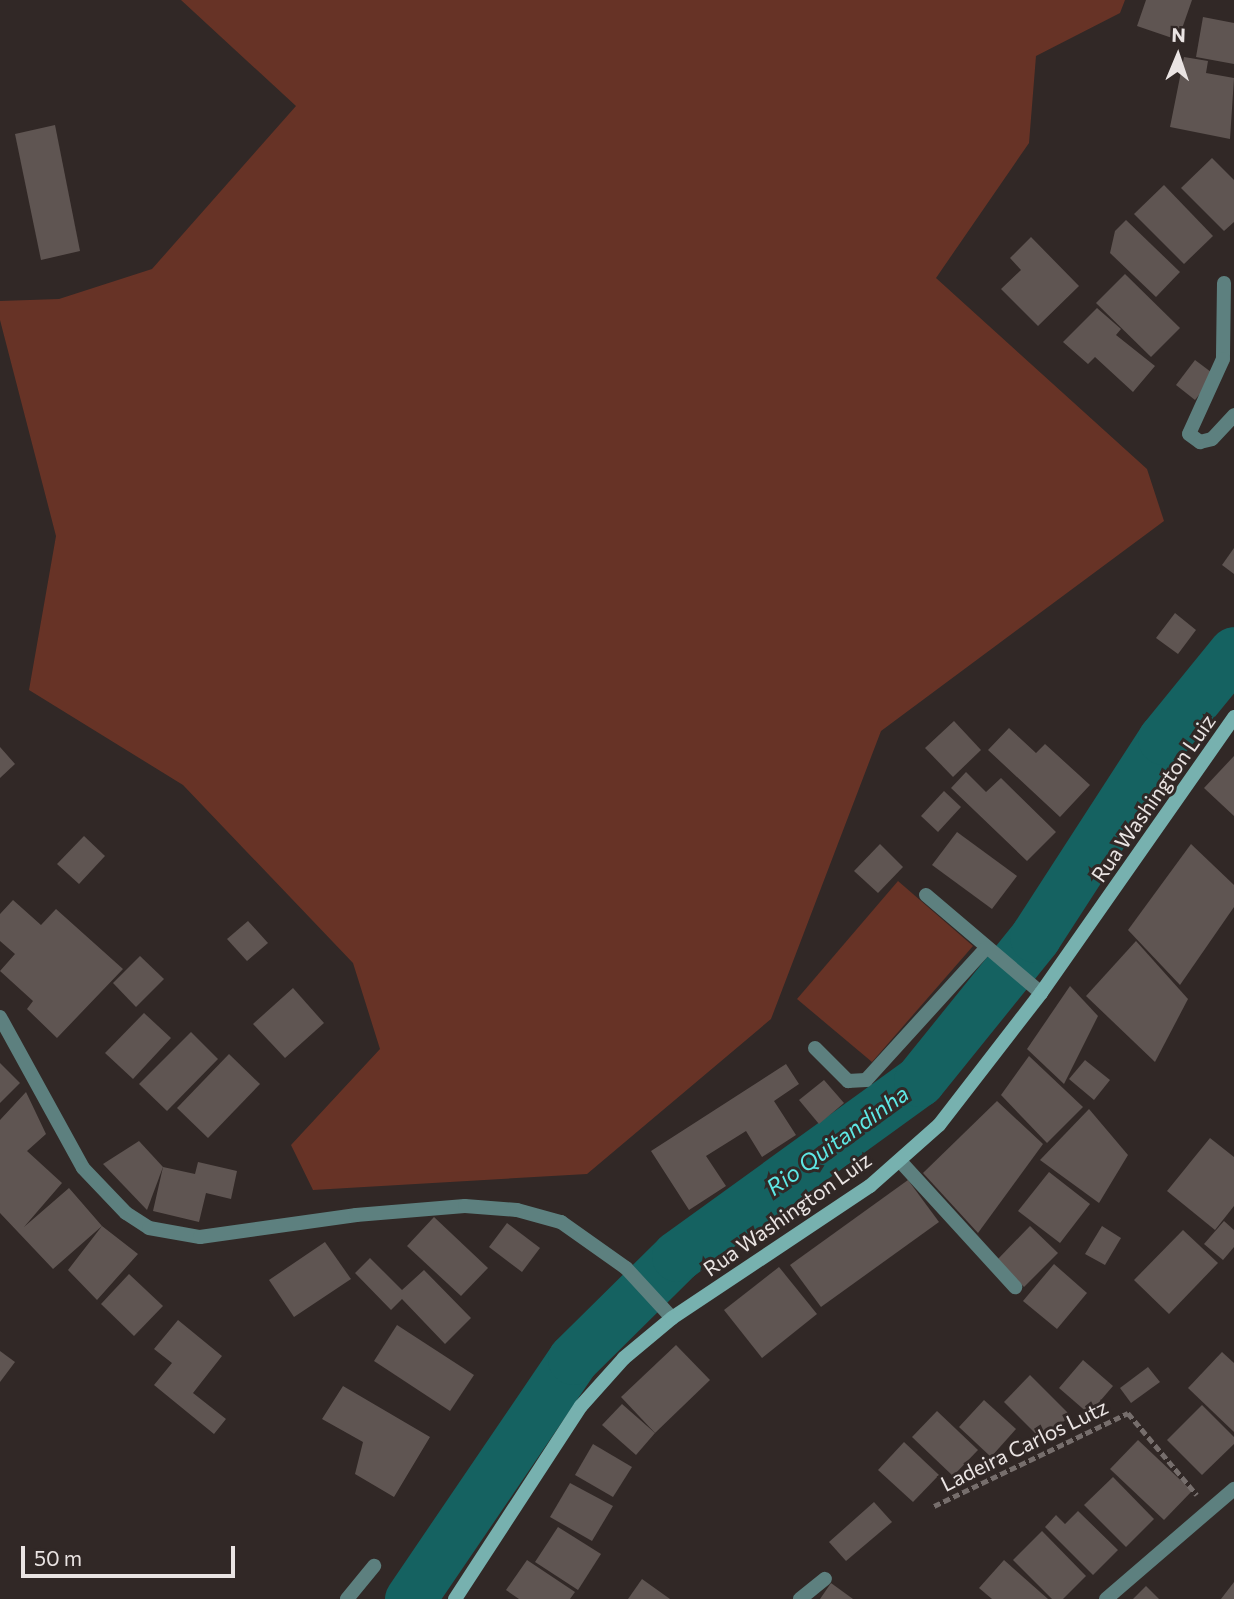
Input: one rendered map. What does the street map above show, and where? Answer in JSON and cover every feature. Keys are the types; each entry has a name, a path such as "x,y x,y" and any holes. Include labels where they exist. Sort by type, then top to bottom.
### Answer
{"main road":[{"name":"Rua Washington Luiz","path":"455,1599 580,1406 672,1318 834,1213 900,1161 939,1125 1041,993 1234,717"}],"street":[{"path":"1224,283 1223,359 1189,434 1200,442 1212,439 1234,415"},
{"path":"926,895 1041,993"},
{"path":"815,1048 848,1081 866,1080 986,948"},
{"path":"0,1017 83,1168 126,1213 149,1228 200,1237 356,1215 465,1206 517,1210 561,1222 626,1268 672,1318"},
{"path":"900,1161 1015,1287"},
{"path":"1106,1599 1234,1489"},
{"path":"347,1599 374,1566"},
{"path":"800,1599 825,1579"}],"path":[{"name":"Ladeira Carlos Lutz","path":"934,1506 1128,1413 1209,1510"}],"shaded area":[{"path":"181,0 1125,0 1120,13 1036,56 1029,143 936,278 1147,469 1164,521 881,731 771,1019 587,1174 313,1190 291,1145 380,1049 353,963 183,785 29,690 56,536 0,320 0,301 59,299 152,269 296,106"},
{"path":"898,881 973,946 872,1062 797,999"}],"building":[{"path":"1146,0 1192,0 1178,40 1137,26"},
{"path":"1203,17 1234,23 1234,64 1196,57"},
{"path":"1184,57 1208,61 1206,73 1234,78 1230,139 1170,127"},
{"path":"55,125 80,251 41,260 15,134"},
{"path":"1212,158 1234,180 1234,222 1224,231 1181,188"},
{"path":"1164,185 1213,236 1184,264 1134,214"},
{"path":"1126,220 1180,272 1156,297 1110,253 1115,231"},
{"path":"1031,237 1079,286 1038,326 1001,289 1021,270 1010,258"},
{"path":"1125,274 1180,328 1151,357 1096,303"},
{"path":"1097,308 1121,329 1116,335 1155,366 1133,392 1095,357 1088,364 1063,342"},
{"path":"1195,360 1215,375 1195,400 1176,385"},
{"path":"1234,548 1234,574 1222,565"},
{"path":"1175,613 1196,630 1178,654 1156,638"},
{"path":"954,721 981,750 953,777 925,748"},
{"path":"1009,728 1036,753 1045,744 1090,785 1060,817 988,750"},
{"path":"0,747 15,764 0,778"},
{"path":"1234,756 1234,816 1204,788"},
{"path":"966,772 986,792 1001,778 1056,832 1027,861 951,788"},
{"path":"944,791 961,807 938,832 921,816"},
{"path":"957,832 1017,876 992,909 932,865"},
{"path":"84,836 105,856 79,884 57,864"},
{"path":"880,844 903,867 878,893 854,871"},
{"path":"1191,844 1234,885 1234,907 1180,985 1128,930"},
{"path":"13,900 41,925 56,909 123,969 57,1038 27,1009 33,1001 0,971 15,954 0,941 0,914"},
{"path":"248,921 268,943 247,961 227,939"},
{"path":"1136,941 1188,999 1155,1062 1086,996"},
{"path":"140,956 164,979 136,1007 113,983"},
{"path":"1070,986 1098,1016 1064,1084 1027,1049"},
{"path":"293,988 324,1023 285,1058 253,1024"},
{"path":"144,1013 171,1038 133,1079 105,1053"},
{"path":"191,1032 218,1059 167,1111 139,1084"},
{"path":"229,1054 260,1084 208,1138 177,1108"},
{"path":"1029,1056 1083,1107 1047,1143 1001,1095"},
{"path":"1085,1060 1110,1080 1094,1100 1069,1079"},
{"path":"0,1063 20,1083 0,1103"},
{"path":"786,1064 799,1084 774,1101 796,1135 762,1157 746,1131 706,1156 726,1186 689,1210 651,1151"},
{"path":"824,1080 844,1103 819,1124 799,1100"},
{"path":"26,1092 46,1134 27,1151 62,1183 24,1227 69,1188 102,1226 53,1269 0,1213 0,1120"},
{"path":"997,1101 1043,1144 978,1233 923,1173"},
{"path":"1089,1109 1128,1155 1099,1203 1040,1160"},
{"path":"1210,1138 1234,1157 1234,1206 1215,1230 1167,1191"},
{"path":"139,1141 163,1167 147,1210 103,1164"},
{"path":"198,1162 237,1171 231,1199 206,1193 199,1222 153,1211 163,1167 195,1174"},
{"path":"1049,1172 1090,1204 1060,1243 1018,1211"},
{"path":"908,1180 939,1222 821,1307 790,1265"},
{"path":"434,1217 488,1268 461,1296 407,1246"},
{"path":"1224,1221 1234,1230 1234,1247 1223,1260 1204,1244"},
{"path":"507,1223 540,1248 522,1272 489,1247"},
{"path":"102,1226 138,1254 97,1300 68,1270"},
{"path":"1030,1226 1058,1253 1024,1287 997,1260"},
{"path":"1102,1226 1121,1238 1105,1265 1085,1254"},
{"path":"1183,1230 1218,1263 1169,1314 1134,1280"},
{"path":"325,1242 351,1279 294,1317 269,1280"},
{"path":"370,1258 402,1290 424,1270 471,1318 445,1344 402,1299 391,1310 355,1273"},
{"path":"1054,1264 1087,1293 1057,1329 1023,1301"},
{"path":"779,1267 817,1314 762,1358 724,1310"},
{"path":"129,1274 163,1306 134,1336 101,1304"},
{"path":"178,1320 222,1356 193,1393 226,1419 214,1434 154,1385 172,1363 154,1349"},
{"path":"397,1325 474,1375 450,1411 374,1361"},
{"path":"676,1345 710,1380 655,1433 621,1397"},
{"path":"0,1351 15,1362 0,1382"},
{"path":"1222,1352 1234,1363 1234,1432 1188,1388"},
{"path":"1083,1360 1113,1386 1089,1414 1059,1388"},
{"path":"1148,1367 1160,1382 1131,1403 1120,1388"},
{"path":"1030,1375 1070,1415 1044,1442 1004,1402"},
{"path":"343,1386 430,1437 394,1497 355,1474 363,1442 322,1419"},
{"path":"984,1400 1016,1429 991,1457 959,1427"},
{"path":"622,1404 655,1433 636,1455 602,1425"},
{"path":"1202,1405 1234,1437 1234,1444 1202,1475 1167,1440"},
{"path":"937,1411 978,1450 953,1476 912,1437"},
{"path":"1138,1440 1192,1491 1164,1520 1110,1469"},
{"path":"904,1442 939,1475 913,1502 878,1470"},
{"path":"593,1444 632,1467 613,1497 575,1475"},
{"path":"1113,1477 1154,1519 1126,1547 1084,1505"},
{"path":"570,1483 613,1506 592,1541 550,1517"},
{"path":"874,1502 892,1522 846,1561 829,1542"},
{"path":"1078,1511 1118,1550 1093,1575 1045,1527 1056,1515 1065,1524"},
{"path":"558,1527 601,1554 578,1590 535,1562"},
{"path":"1042,1531 1086,1576 1063,1599 1052,1599 1013,1560"},
{"path":"527,1560 575,1592 570,1599 519,1599 506,1590"},
{"path":"1004,1560 1048,1599 992,1599 979,1588"},
{"path":"642,1579 670,1599 628,1599"},
{"path":"1234,1582 1234,1599 1221,1599"},
{"path":"831,1583 853,1599 820,1599"},
{"path":"1146,1586 1159,1599 1133,1599"}],"waterway":[{"name":"Rio Quitandinha","path":"410,1599 573,1359 677,1256 919,1081 1035,937 1163,739 1234,652"}]}
